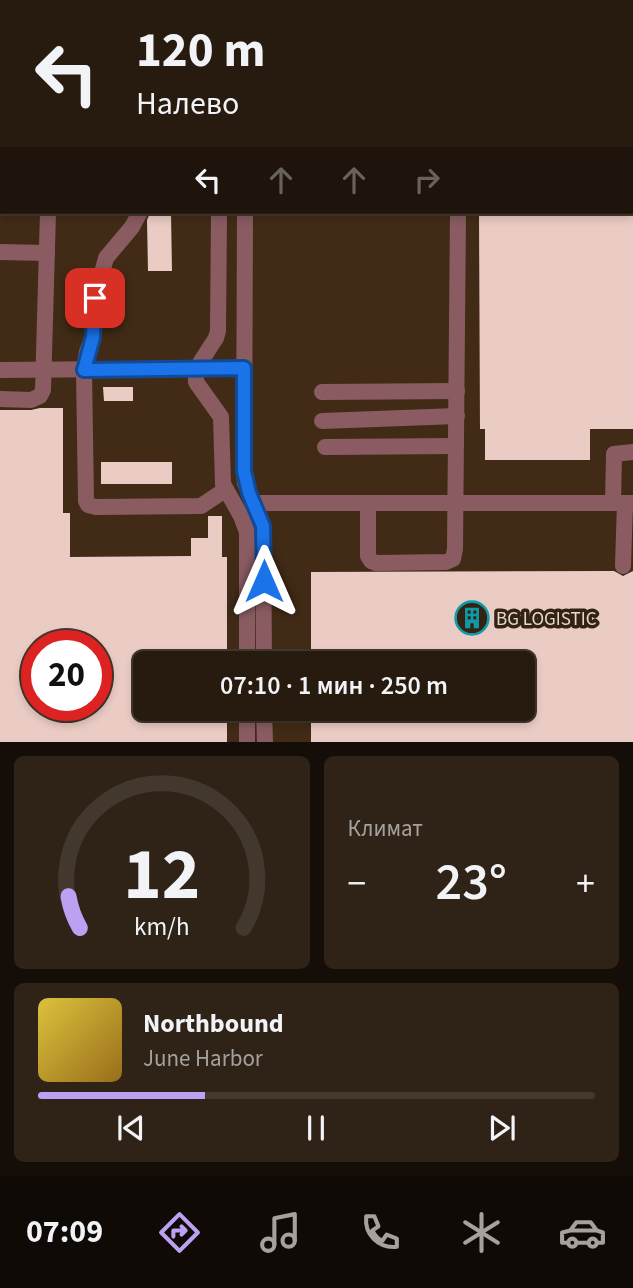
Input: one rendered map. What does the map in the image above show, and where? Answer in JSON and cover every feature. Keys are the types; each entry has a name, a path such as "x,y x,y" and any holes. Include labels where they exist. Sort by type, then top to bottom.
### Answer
{"lane":[{"path":"0,399 31,400 40,396 43,390 48,214"},
{"path":"139,214 132,227 106,258 95,298 93,337 84,370 85,497 88,505 201,506 225,490"},
{"path":"219,214 218,331 196,369 197,386 221,417 222,478 225,490 242,516 247,532 247,651"},
{"path":"245,214 244,471 245,482 263,526 264,651"},
{"path":"368,503 368,556 371,562 450,561 454,556 458,214"},
{"path":"0,252 47,253"},
{"path":"0,370 244,368"},
{"path":"321,393 457,390"},
{"path":"322,421 457,416"},
{"path":"325,447 456,446"},
{"path":"623,566 624,503 614,454 633,452"},
{"path":"255,503 624,503"},
{"path":"247,721 247,742"},
{"path":"264,721 265,742"}],"shaded area":[{"path":"0,214 633,214 633,742 0,742"}],"building":[{"path":"150,214 171,214 172,271 148,271 147,220"},
{"path":"479,214 633,214 633,429 590,429 590,460 485,460 485,429 480,429"},
{"path":"103,387 133,387 133,401 104,401"},
{"path":"63,408 63,513 70,513 70,557 191,556 191,538 208,538 208,516 222,516 222,557 227,557 227,651 133,651 133,721 227,721 227,742 0,742 0,410"},
{"path":"101,462 172,462 172,484 101,484"},
{"name":"BG LOGISTIC","path":"614,571 623,576 633,571 633,742 311,742 311,721 535,721 535,651 311,651 311,572"}],"place":[{"name":"BG LOGISTIC","path":"472,618"}],"route":[{"path":"95,298 93,337 84,370 244,368 245,482 263,526 264,581"}]}
